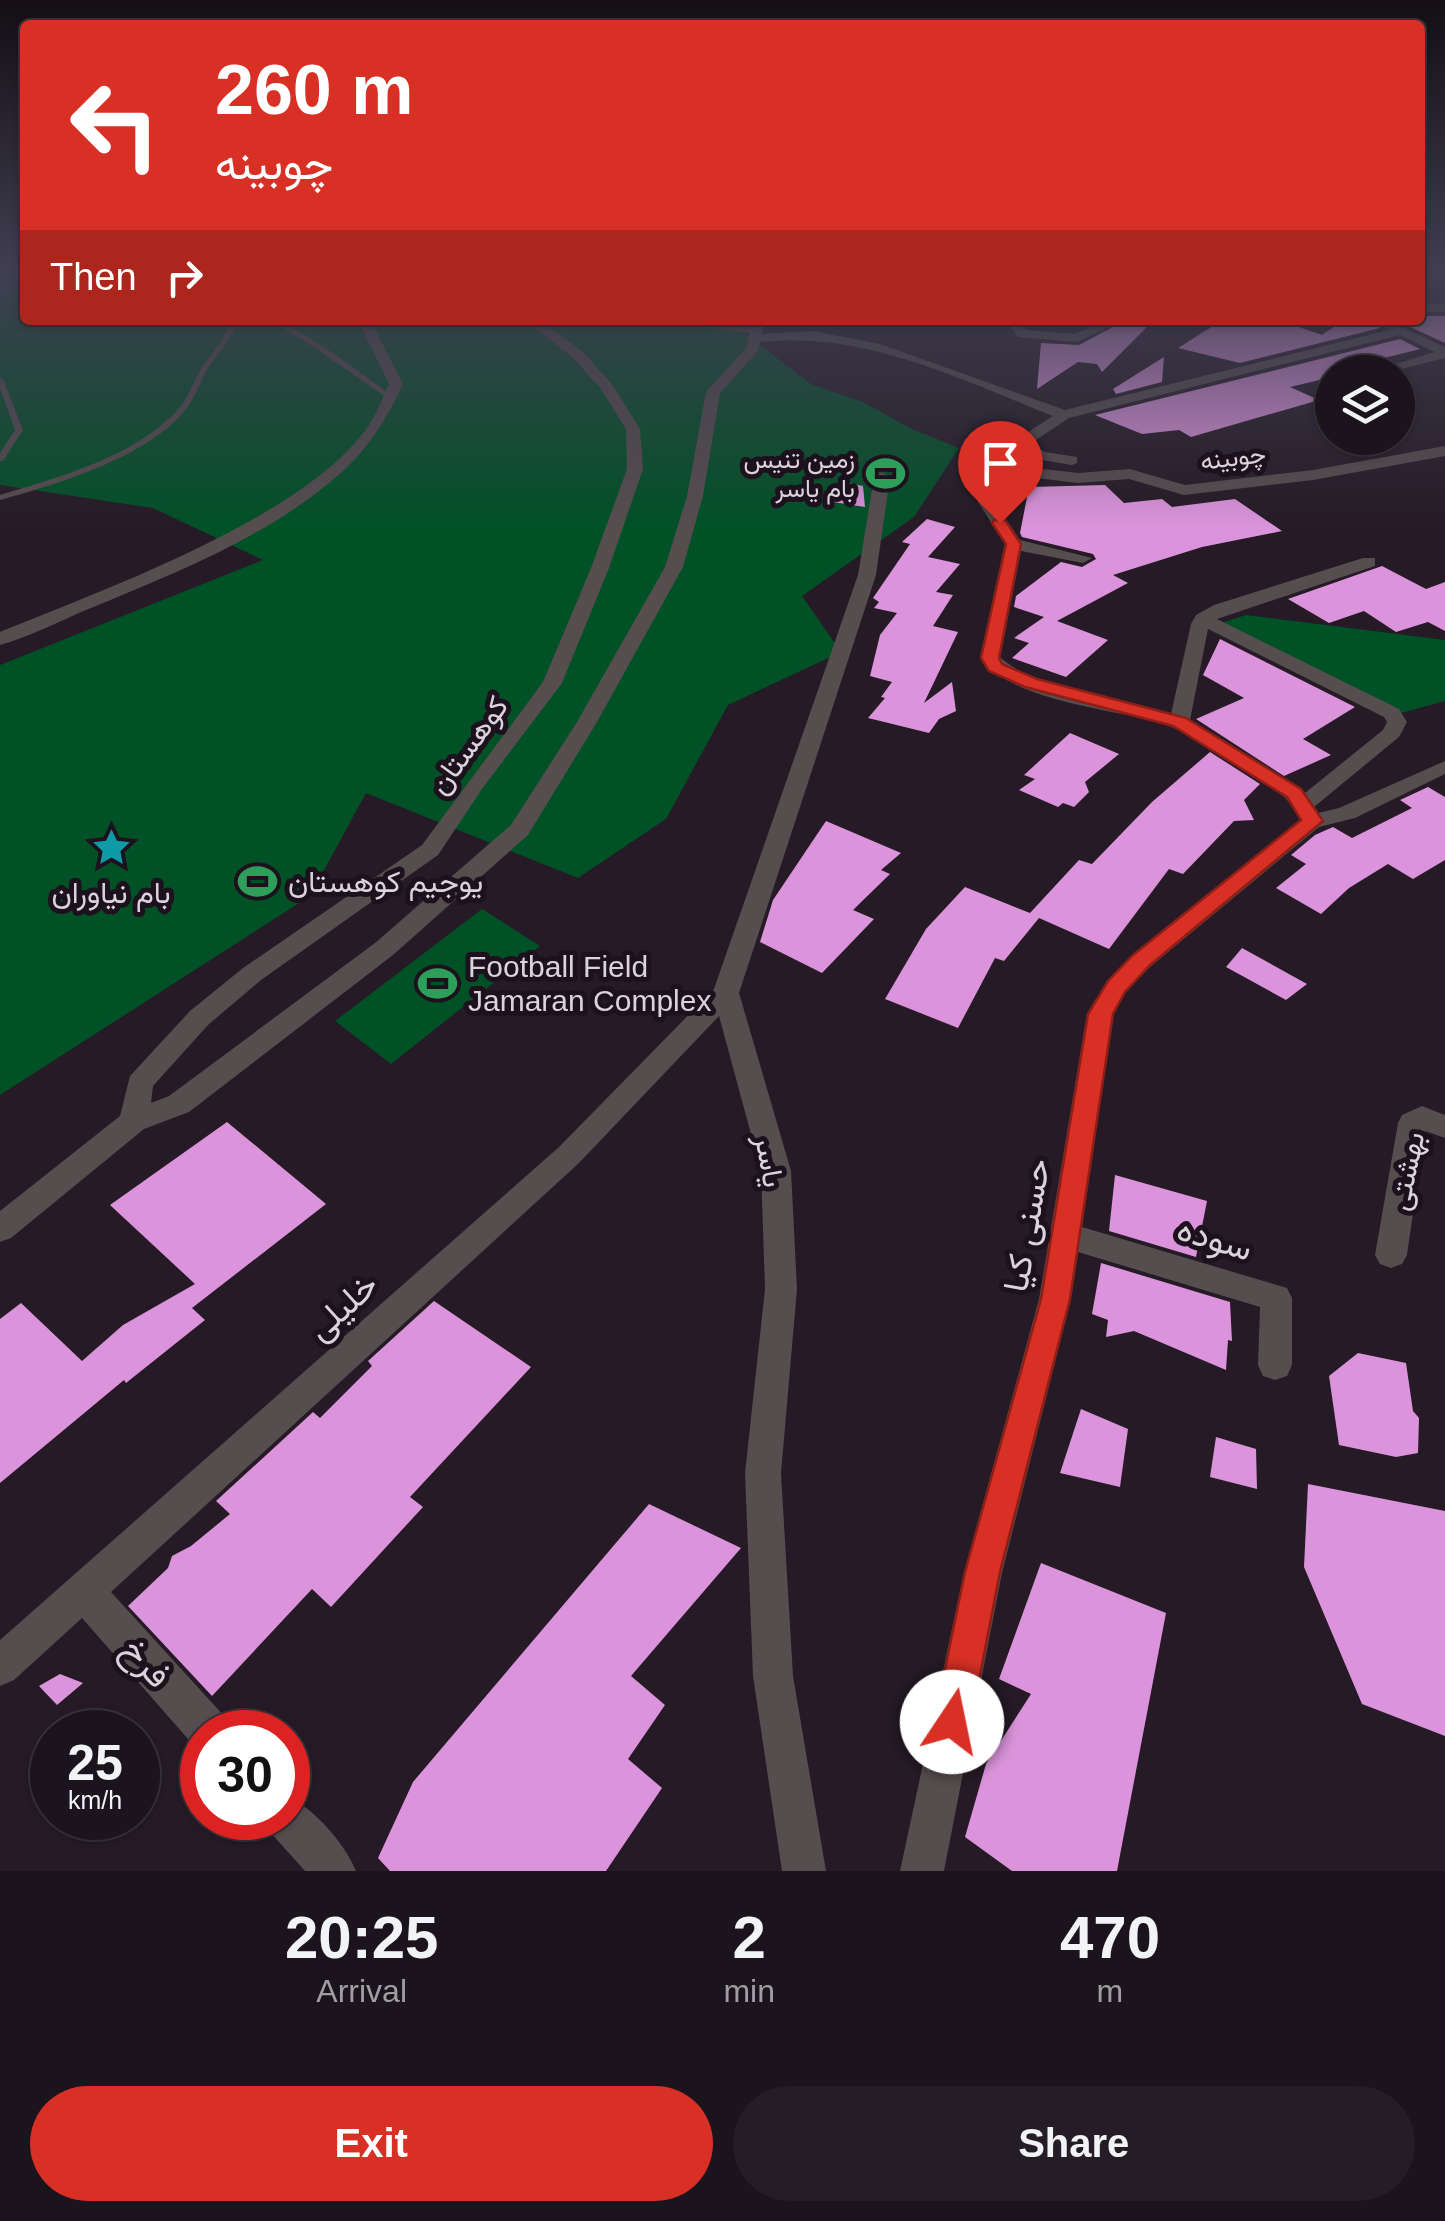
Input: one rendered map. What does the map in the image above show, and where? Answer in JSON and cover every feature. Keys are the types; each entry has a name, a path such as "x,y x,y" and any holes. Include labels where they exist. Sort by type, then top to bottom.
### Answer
{"street":[{"path":"0,639 158,572 276,514 345,463 385,417 392,399 396,384 382,355"},
{"name":"کوهستان","path":"134,1121 140,1083 198,1018 252,974 430,850 552,683 600,568 635,469 633,429 607,387 576,355"},
{"path":"0,1229 134,1121 178,1104 384,949 520,830 587,722 674,567 695,496 713,392 746,355"},
{"path":"896,355 1064,415"},
{"path":"1075,460 1060,460 1022,447 1022,442 1064,415 1304,355"},
{"name":"چوبینه","path":"1014,544 986,502 984,480 1001,469 1078,478 1130,474 1184,490 1313,475 1445,452"},
{"path":"726,993 867,575 882,476"},
{"path":"1084,558 1014,544 990,658 996,667 1031,683 1179,722 1294,793 1307,813 1392,733 1397,722 1392,714 1203,620"},
{"path":"1179,722 1193,667 1196,630 1203,620 1220,609 1369,562"},
{"name":"حسنی کیا","path":"922,1871 983,1572 1055,1299 1068,1236 1100,1014 1116,986 1141,961 1307,813 1338,819 1416,776 1445,767"},
{"name":"خلیلی","path":"0,1666 569,1155 726,993"},
{"name":"یاسر","path":"726,993 776,1171 782,1289 764,1491 773,1676 804,1871"},
{"name":"بهشتی","path":"1390,1254 1412,1123 1422,1117 1445,1128"},
{"name":"سوده","path":"1068,1236 1276,1298 1275,1365"},
{"name":"فرخ","path":"84,1591 190,1710"},
{"path":"306,1840 334,1871"}],"lane":[{"path":"0,498 114,456 151,433 181,410 214,355"},
{"path":"330,355 392,399"},
{"path":"0,378 18,430 0,459"}],"green space":[{"path":"0,355 773,355 811,384 863,402 910,428 959,448 914,517 802,596 841,652 728,705 666,819 578,878 366,793 310,896 0,1095 0,665 263,560 153,508 0,485"},
{"path":"1246,615 1445,640 1445,701 1401,713 1221,623"},
{"name":"Football Field Jamaran Complex","path":"482,909 540,946 391,1064 335,1021"}],"building":[{"path":"1040,355 1119,355 1102,372 1097,364 1078,362 1037,389"},
{"path":"1208,355 1271,355 1240,363"},
{"path":"1164,357 1162,382 1116,394 1113,389"},
{"path":"1315,360 1315,381 1290,387 1315,401 1191,437 1179,430 1142,434 1095,415"},
{"path":"1005,478 1018,480 1022,495 1006,512 998,495 999,482"},
{"path":"844,482 863,486 865,507 833,502"},
{"path":"1105,485 1124,503 1162,499 1172,507 1235,499 1282,531 1202,547 1113,575 1128,583 1057,621 1108,640 1066,677 1012,658 1029,643 1014,638 1044,617 1014,607 1016,596 1061,562 1082,567 1096,559 1093,554 1022,537 1029,487"},
{"path":"927,519 955,527 928,557 960,564 936,592 953,595 933,626 958,632 924,703 952,682 956,711 939,719 929,733 868,718 885,698 881,697 892,682 870,676 880,635 897,613 874,608 879,602 873,598 910,544 902,542"},
{"path":"1382,566 1426,589 1445,582 1445,631 1428,622 1396,632 1364,611 1329,623 1288,599"},
{"path":"1220,639 1355,707 1303,739 1331,755 1284,776 1196,719 1244,698 1203,675"},
{"path":"1070,733 1119,754 1085,782 1089,792 1074,807 1063,803 1058,807 1019,790 1035,779 1024,775"},
{"path":"1210,752 1260,784 1244,800 1254,820 1234,821 1183,874 1169,869 1109,949 1039,918 1004,961 995,958 958,1028 885,999 926,929 965,887 1030,913 1079,860 1092,864 1152,802"},
{"path":"1428,787 1445,797 1445,860 1413,879 1388,864 1349,888 1321,914 1276,888 1306,864 1291,855 1315,835 1333,827 1352,838 1412,808 1400,800"},
{"path":"826,821 901,853 881,870 890,874 853,910 874,919 822,973 760,942 773,900"},
{"path":"1242,948 1307,984 1286,1000 1226,967"},
{"path":"227,1122 326,1204 192,1308 205,1320 126,1383 124,1380 0,1483 0,1319 21,1303 82,1361 123,1325 195,1284 110,1205"},
{"path":"1115,1175 1207,1201 1196,1257 1109,1231"},
{"path":"1101,1263 1230,1302 1232,1341 1228,1340 1226,1370 1134,1331 1106,1337 1108,1320 1092,1314"},
{"path":"434,1301 531,1367 410,1497 423,1507 331,1607 312,1589 212,1696 128,1606 168,1568 172,1556 191,1546 230,1514 216,1501 313,1412 320,1418 372,1366 368,1361"},
{"path":"1358,1353 1406,1363 1413,1411 1419,1418 1418,1453 1396,1457 1339,1445 1329,1376"},
{"path":"1081,1409 1128,1429 1120,1487 1060,1473"},
{"path":"1216,1437 1256,1449 1257,1489 1210,1477"},
{"path":"1308,1484 1445,1511 1445,1736 1362,1704 1304,1567"},
{"path":"649,1504 741,1548 631,1676 665,1705 628,1759 662,1788 606,1871 390,1871 378,1858 413,1782"},
{"path":"1041,1563 1166,1613 1117,1871 1012,1871 965,1837 986,1764 1031,1694 999,1679"},
{"path":"60,1674 83,1683 57,1705 39,1686"}],"place":[{"name":"زمین تنیس بام یاسر","path":"885,473"},
{"name":"بام نیاوران","path":"111,848"},
{"name":"یوجیم کوهستان","path":"258,881"},
{"name":"Football Field Jamaran Complex","path":"438,983"}],"route":[{"path":"952,1722 983,1572 1055,1299 1068,1236 1100,1014 1116,986 1141,961 1312,821 1294,793 1179,722 1031,683 1008,676 996,667 990,658 1014,544 1000,523"}]}
